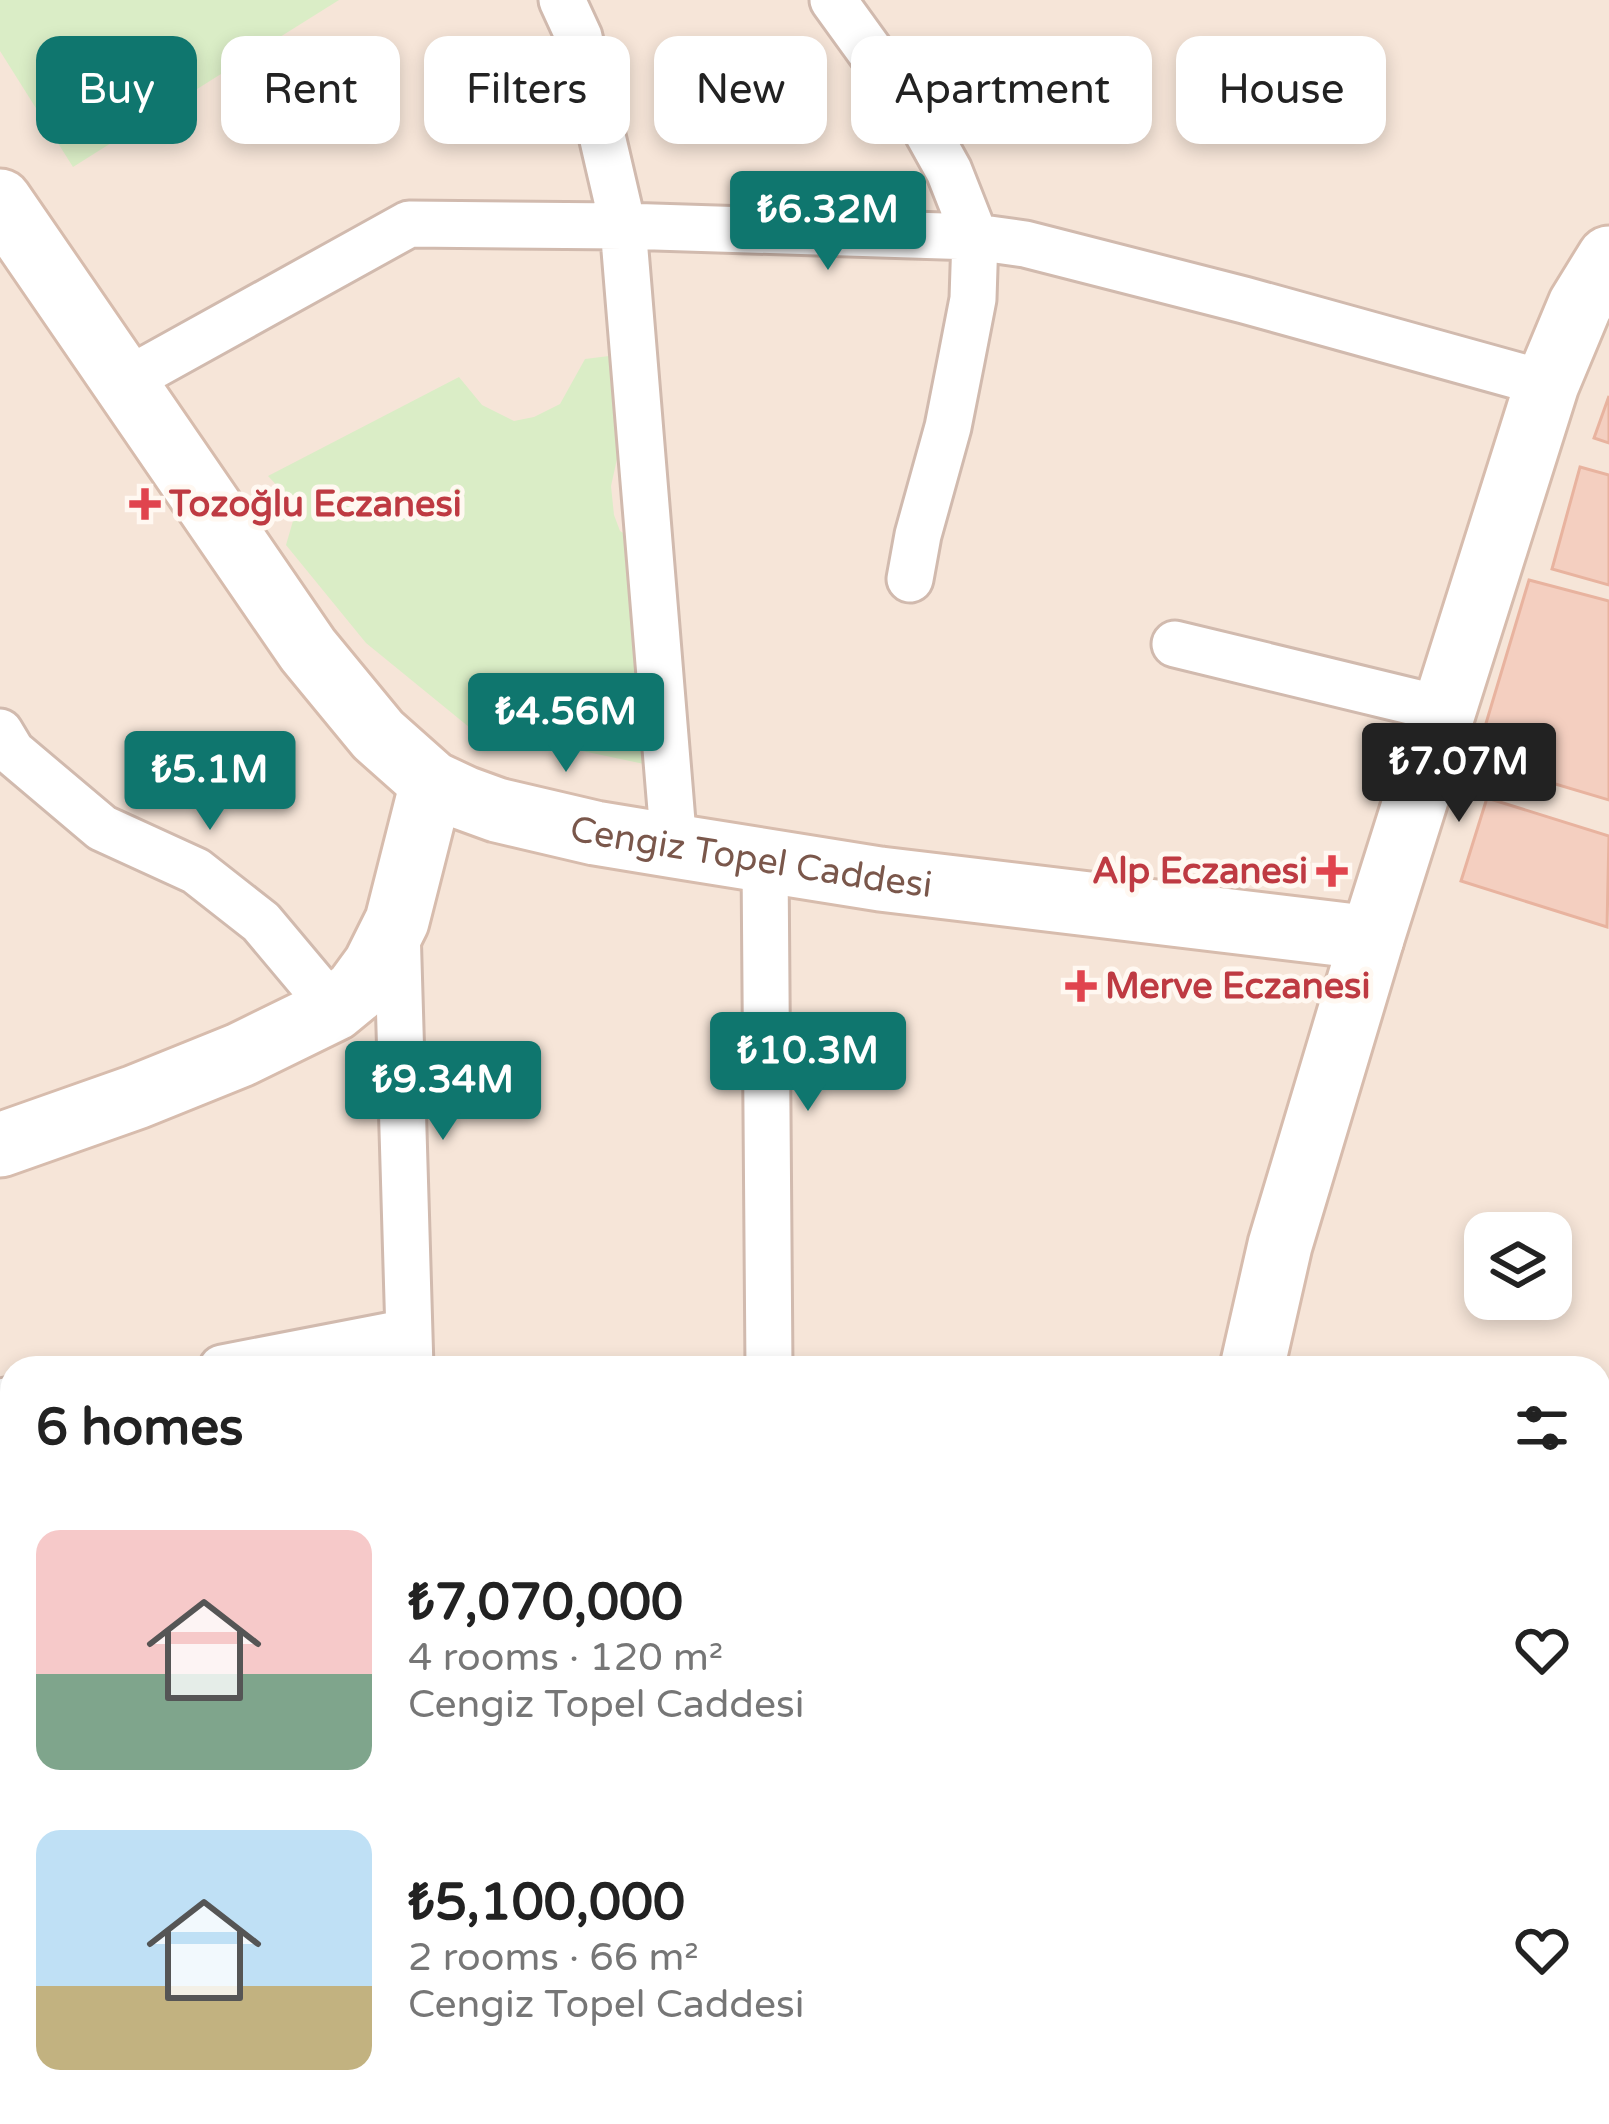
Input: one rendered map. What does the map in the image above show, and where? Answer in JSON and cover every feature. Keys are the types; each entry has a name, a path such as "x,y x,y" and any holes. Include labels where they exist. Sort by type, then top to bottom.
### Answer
{"street":[{"path":"562,0 579,37 623,226 674,846"},
{"path":"833,0 924,126 949,171 975,237 973,298 948,428 910,579"},
{"name":"Cengiz Topel Caddesi","path":"0,201 320,666 378,735 432,783 497,810 674,846 880,879 1372,938"},
{"path":"122,383 409,224 975,237 1025,244 1547,384"},
{"path":"1254,1356 1280,1245 1372,938 1547,384 1580,305 1609,258"},
{"path":"1175,644 1443,709"},
{"path":"0,732 11,752 102,828 196,872 261,922 334,1009"},
{"path":"0,1145 190,1076 334,1009 356,991 397,921 432,783"},
{"path":"765,861 769,1356"},
{"path":"347,1356 409,1350 397,921"}],"shaded area":[{"path":"0,0 1609,0 1609,1356 0,1356"}],"green space":[{"path":"0,0 339,0 282,36 221,36 221,74 197,89 197,36 36,36 36,108 0,51"},
{"path":"59,144 110,144 73,167"},
{"path":"625,354 633,436 617,459 611,486 620,531 639,543 644,764 469,727 366,643 286,545 297,507 268,476 459,377 482,405 514,421 560,404 585,359"}],"building":[{"path":"1609,396 1609,443 1594,438"},
{"path":"1580,467 1609,475 1609,585 1552,569"},
{"path":"1529,580 1609,601 1609,800 1475,760"},
{"path":"1487,798 1609,836 1607,927 1461,881"}],"place":[{"name":"Tozoğlu Eczanesi","path":"145,504"},
{"name":"Alp Eczanesi","path":"1332,871"},
{"name":"Merve Eczanesi","path":"1081,986"}]}
